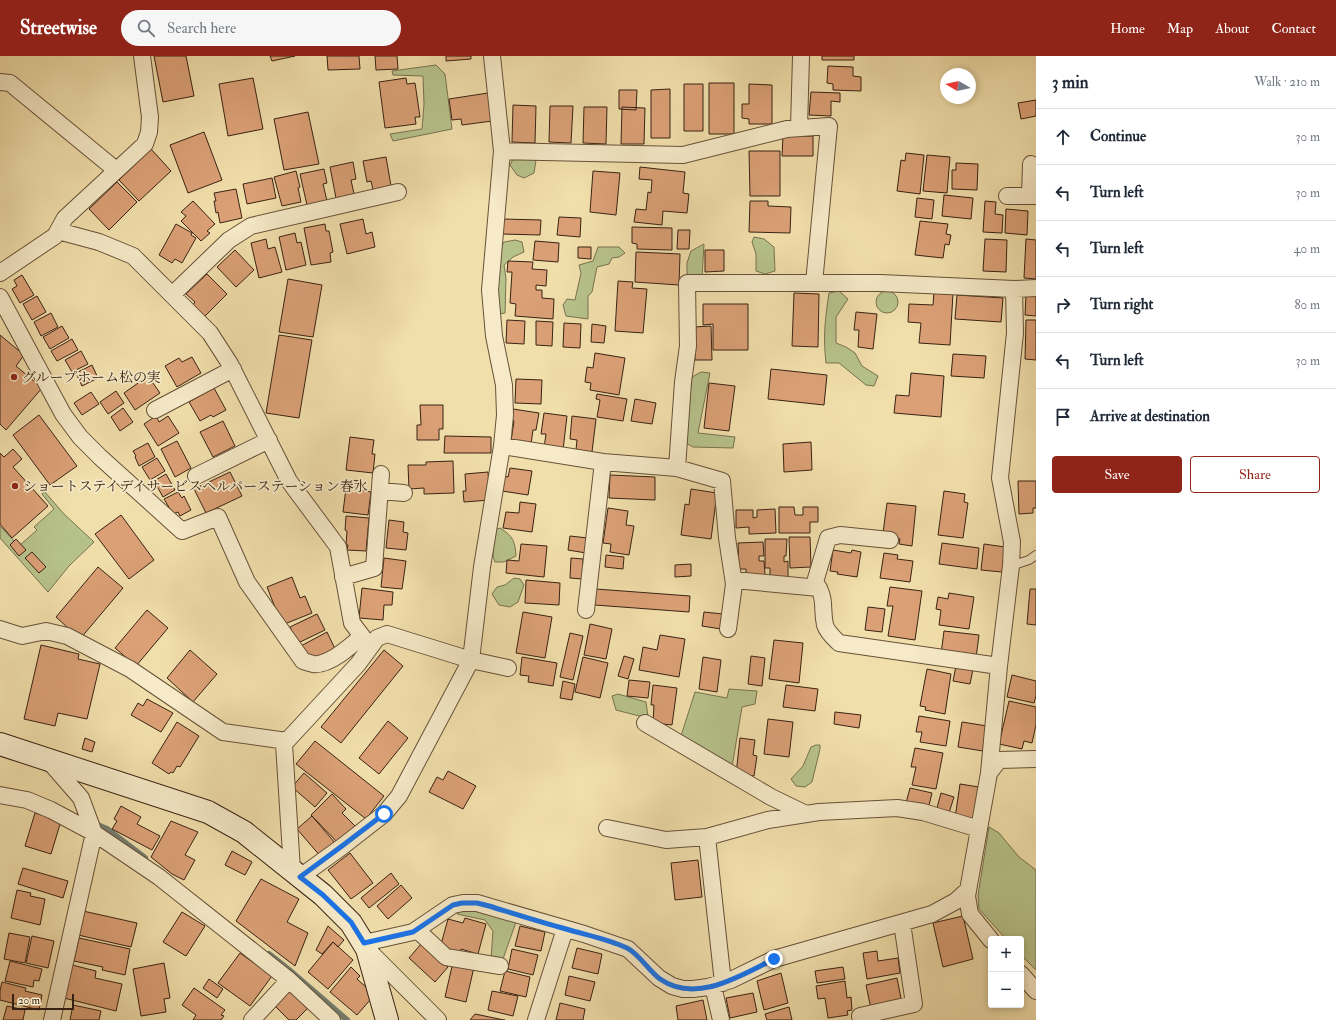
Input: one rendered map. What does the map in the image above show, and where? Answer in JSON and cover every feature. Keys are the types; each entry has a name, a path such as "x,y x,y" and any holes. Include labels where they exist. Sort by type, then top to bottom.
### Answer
{"street":[{"path":"0,273 55,236 65,218 145,144 149,132 150,117 142,56"},
{"path":"296,873 342,846 384,814 398,796 471,660 482,567 502,446 505,415 504,385 494,336 490,290 502,151 492,56"},
{"path":"799,128 801,56"},
{"path":"0,82 10,83 116,170"},
{"path":"502,151 683,156 787,129 829,126 814,283"},
{"path":"1007,196 1033,196 1030,164"},
{"path":"172,295 229,240 251,226 398,192"},
{"path":"58,231 99,242 133,256 210,333 233,369 290,481 338,547 352,623 366,641"},
{"path":"677,468 683,382 688,346 687,283 880,283 1014,289 1036,288"},
{"path":"988,936 970,914 967,896 989,773 999,666 1011,566 1012,542 1000,478 1015,333 1014,289"},
{"path":"0,297 64,414 80,437 100,458 182,531 218,516 247,582 303,661 314,664 324,662 366,641 387,634 471,660 508,668"},
{"path":"156,410 233,369"},
{"path":"196,476 269,440"},
{"path":"502,446 603,462 677,468 722,481 727,538 734,580 728,629"},
{"path":"586,610 603,462"},
{"path":"344,577 374,568 381,474"},
{"path":"380,491 404,492"},
{"path":"890,540 840,535 828,538 815,582 824,602 826,626 833,638 839,643 999,666"},
{"path":"734,580 819,588"},
{"path":"0,629 22,636 46,631 67,636 130,669 223,732 286,741"},
{"path":"296,873 284,744 358,664 366,641"},
{"path":"645,723 770,797 806,814"},
{"path":"0,744 208,812 244,832 323,895 351,922 365,946 387,1020"},
{"path":"47,759 81,798 94,833 52,1020"},
{"path":"989,773 999,760 1036,759"},
{"path":"0,795 27,800 51,810 94,833 160,877 289,980 332,1020"},
{"path":"607,828 666,840 707,837 768,820 806,814 861,809 897,808 923,812 979,829"},
{"path":"707,837 721,1020"},
{"path":"365,946 413,932 453,905 462,903 477,903 628,949 659,978 672,986 693,990 731,980 774,959 932,914 956,901 968,890"},
{"path":"860,1016 914,1004 902,923"},
{"path":"536,1020 565,929"},
{"path":"417,930 446,957 500,966"},
{"path":"365,946 438,1020"},
{"path":"1024,977 1036,991"},
{"path":"252,1020 289,980"}],"lane":[{"path":"1011,566 1029,560 1036,555"}],"green space":[{"path":"436,65 445,74 452,129 393,141 390,134 422,129 424,104 423,76 393,75 392,71"},
{"path":"514,157 536,160 534,173 524,178 517,175 510,165"},
{"path":"754,237 764,239 774,247 775,271 765,274 756,271 756,254 752,242"},
{"path":"515,240 522,242 524,252 513,257 504,265 506,278 505,313 500,314 496,303 499,250 504,242"},
{"path":"704,244 702,278 687,279 687,263 691,251"},
{"path":"598,247 619,247 625,253 619,257 612,258 609,264 597,267 592,292 588,296 588,319 566,316 563,305 567,299 575,300 581,273 579,265 593,261"},
{"path":"839,291 848,299 836,317 836,343 855,353 862,366 878,376 874,386 866,385 839,363 826,363 825,328 829,293"},
{"path":"887,291 895,294 898,302 895,310 887,313 879,310 876,302 879,294"},
{"path":"701,372 710,373 698,433 735,437 733,448 693,447 684,442 692,377"},
{"path":"44,491 64,514 94,542 69,566 48,592 0,538 0,526 19,546 37,530 34,527 54,509 42,494"},
{"path":"500,528 511,536 515,546 516,556 504,562 495,562 493,556 494,530"},
{"path":"514,578 520,579 524,585 518,602 510,607 499,605 492,594 497,587 505,585"},
{"path":"729,689 757,691 755,704 742,707 732,767 680,739 695,692 727,698"},
{"path":"618,694 646,702 648,716 643,717 616,710 612,696"},
{"path":"820,745 820,749 812,782 805,787 796,786 791,779 803,766 811,747"},
{"path":"989,827 999,833 1019,857 1036,870 1036,970 1024,958 1024,936 1003,936 979,909 978,895"},
{"path":"475,910 516,922 503,959 491,959 493,931 485,920 457,914 458,911"}],"building":[{"path":"154,56 186,56 194,96 163,102"},
{"path":"270,56 295,56 272,61"},
{"path":"327,56 359,56 360,69 328,70"},
{"path":"375,56 397,56 398,69 376,70"},
{"path":"446,56 471,56 471,59 446,61"},
{"path":"822,56 854,56 854,60 822,60"},
{"path":"828,66 853,67 853,76 861,77 861,91 833,90 833,84 827,83"},
{"path":"253,78 263,129 228,136 219,84"},
{"path":"406,78 407,84 415,83 420,117 415,117 416,124 385,128 379,82"},
{"path":"709,83 734,83 734,134 709,134"},
{"path":"684,84 703,84 703,131 684,131"},
{"path":"749,84 772,85 772,124 749,124 749,119 742,118 742,104 749,104"},
{"path":"670,89 670,138 651,138 651,90"},
{"path":"619,90 637,90 636,110 619,109"},
{"path":"811,92 840,93 840,102 831,101 831,116 809,115"},
{"path":"488,93 492,121 462,125 461,119 452,120 449,99"},
{"path":"1036,100 1036,116 1021,119 1018,103"},
{"path":"513,105 536,106 535,143 512,142"},
{"path":"550,106 573,106 571,143 549,142"},
{"path":"584,107 607,107 606,144 583,143"},
{"path":"622,107 645,108 644,144 621,144"},
{"path":"308,112 319,164 284,170 274,119"},
{"path":"204,132 222,180 188,193 170,145"},
{"path":"783,136 813,136 813,156 782,156"},
{"path":"151,149 171,171 139,201 119,180"},
{"path":"749,151 780,151 780,196 750,196"},
{"path":"906,153 924,155 920,194 897,191 901,160 905,161"},
{"path":"927,155 950,157 947,193 923,191"},
{"path":"386,157 391,186 373,190 371,181 367,182 363,161"},
{"path":"353,162 356,179 351,180 354,194 336,198 330,167"},
{"path":"956,163 978,164 977,190 952,189 952,170 956,170"},
{"path":"640,167 685,172 683,193 689,194 687,213 663,211 662,225 634,222 636,209 646,210 648,192 651,193 652,180 639,179"},
{"path":"324,169 327,183 323,184 327,201 307,205 300,174"},
{"path":"296,171 300,187 298,188 301,202 282,206 274,177"},
{"path":"593,171 620,173 616,215 590,212"},
{"path":"272,178 276,198 247,204 243,184"},
{"path":"117,182 137,202 109,230 89,209"},
{"path":"236,189 242,218 220,223 218,212 216,213 214,193"},
{"path":"944,195 973,198 971,219 942,216"},
{"path":"917,198 934,200 932,219 915,217"},
{"path":"193,201 215,224 207,231 210,233 201,241 181,221 186,216 181,212"},
{"path":"750,201 768,201 768,206 791,207 790,233 749,232"},
{"path":"985,201 996,202 995,214 1003,215 1002,233 983,232"},
{"path":"1006,209 1028,211 1027,235 1005,233"},
{"path":"559,217 581,218 580,237 557,235"},
{"path":"363,219 366,234 372,232 375,247 347,254 340,224"},
{"path":"503,219 541,220 540,235 502,234"},
{"path":"920,221 948,224 946,234 951,235 949,245 945,244 943,258 915,255"},
{"path":"176,224 192,233 191,235 196,238 182,263 175,259 172,263 159,255"},
{"path":"325,224 326,231 329,231 333,252 330,253 331,262 311,265 304,228"},
{"path":"632,227 672,228 672,250 637,249 637,244 632,243"},
{"path":"678,230 690,230 689,249 677,249"},
{"path":"295,233 297,243 301,242 306,265 286,270 279,237"},
{"path":"266,239 268,249 275,247 282,272 259,278 251,243"},
{"path":"985,239 1007,240 1006,272 983,271"},
{"path":"1026,239 1036,240 1036,279 1024,278"},
{"path":"535,241 559,243 558,262 533,260"},
{"path":"578,247 591,247 591,259 578,258"},
{"path":"235,250 254,270 236,287 217,267"},
{"path":"705,250 724,250 724,271 705,272"},
{"path":"636,252 680,254 679,285 635,282"},
{"path":"508,261 533,262 532,269 547,270 546,286 536,285 536,290 542,290 542,298 554,299 553,319 515,316 516,304 510,303 512,272 507,272"},
{"path":"207,274 227,294 204,317 193,305 195,302 186,294"},
{"path":"22,275 34,295 20,303 12,289 17,286 14,280"},
{"path":"288,279 322,285 313,337 279,332"},
{"path":"618,281 633,282 632,288 647,289 643,333 615,331"},
{"path":"934,292 953,293 950,345 919,343 921,323 908,322 909,304 933,305"},
{"path":"794,293 819,294 818,347 792,346"},
{"path":"957,295 1003,298 1001,322 955,319"},
{"path":"1026,295 1036,296 1036,316 1025,315"},
{"path":"37,296 46,312 32,320 23,304"},
{"path":"703,304 748,304 748,350 713,350 713,324 703,325"},
{"path":"856,312 877,314 873,349 858,347 859,330 854,330"},
{"path":"51,313 58,327 41,336 34,322"},
{"path":"507,320 525,321 524,344 506,343"},
{"path":"1026,320 1036,320 1036,360 1025,359"},
{"path":"536,321 553,322 552,346 536,345"},
{"path":"564,323 581,324 580,348 563,347"},
{"path":"592,324 606,326 604,343 591,342"},
{"path":"62,326 69,338 50,349 43,337"},
{"path":"711,326 712,360 695,360 694,327"},
{"name":"グループホーム松の実","path":"0,335 24,355 16,366 42,388 6,430 0,424"},
{"path":"279,335 312,340 299,418 266,413"},
{"path":"72,339 78,350 57,361 51,351"},
{"path":"81,351 88,364 72,372 65,360"},
{"path":"595,353 625,358 619,395 590,390 591,383 585,382 587,367 593,368"},
{"path":"953,354 986,356 984,378 951,376"},
{"path":"192,357 201,373 177,387 165,366 179,358 182,362"},
{"path":"92,365 98,378 82,386 76,373"},
{"path":"771,369 827,375 824,405 768,399"},
{"path":"911,373 944,376 941,417 894,413 896,395 909,396"},
{"path":"148,376 160,393 135,410 124,393"},
{"path":"516,379 542,380 541,404 515,403"},
{"path":"709,383 735,386 729,431 704,428"},
{"path":"214,388 226,410 213,417 211,415 200,421 189,402"},
{"path":"116,391 124,403 108,414 100,402"},
{"path":"91,392 99,404 82,415 74,403"},
{"path":"597,394 627,399 623,421 597,417 600,400 596,399"},
{"path":"635,399 656,403 652,424 631,421"},
{"path":"420,405 443,405 443,429 439,429 439,440 417,440 417,425 421,425"},
{"path":"123,408 133,422 120,431 111,417"},
{"path":"513,409 539,413 536,430 533,430 531,444 511,441 514,421 511,420"},
{"path":"544,413 567,416 563,450 544,448 546,434 541,434"},
{"path":"39,415 77,466 50,485 13,435"},
{"path":"156,416 159,422 168,416 179,433 158,446 144,424"},
{"path":"572,416 596,419 592,452 576,450 577,440 570,439"},
{"path":"223,421 235,446 213,457 200,432"},
{"path":"445,436 491,437 491,453 444,453"},
{"path":"350,437 374,440 372,454 375,454 373,473 346,470"},
{"path":"177,441 191,468 175,477 161,449"},
{"path":"811,442 812,470 784,472 783,444"},
{"path":"148,443 155,457 139,466 133,451"},
{"name":"ショートステイデイサービスヘルパーステーション春水","path":"13,449 22,459 13,467 48,506 12,538 0,524 0,453 4,457"},
{"path":"157,458 165,471 150,480 142,467"},
{"path":"453,461 454,493 424,494 424,488 409,489 408,465 426,465 426,462"},
{"path":"510,468 532,471 528,495 502,491 504,476 508,477"},
{"path":"230,472 242,496 206,513 194,489"},
{"path":"488,472 490,500 464,502 463,491 466,491 465,474"},
{"path":"166,474 175,490 163,497 154,481"},
{"path":"610,475 655,477 655,500 609,498"},
{"path":"347,480 361,481 360,490 371,492 368,515 343,512"},
{"path":"1018,481 1036,481 1036,508 1033,508 1033,513 1019,514"},
{"path":"691,489 717,493 711,539 681,535 685,504 689,505"},
{"path":"944,491 965,494 964,502 968,503 963,538 938,535"},
{"path":"178,492 182,498 184,496 191,510 180,516 178,512 173,514 164,499"},
{"path":"520,502 536,504 532,532 503,528 506,512 519,513"},
{"path":"887,503 916,506 912,546 899,544 900,539 883,533"},
{"path":"779,507 794,507 795,515 803,515 803,507 818,507 818,522 810,522 810,533 779,533"},
{"path":"608,508 628,511 626,525 634,526 629,555 610,552 611,544 603,543"},
{"path":"775,509 776,533 749,534 749,527 736,528 736,510 753,510 753,518 757,517 757,510"},
{"path":"121,515 154,560 129,579 95,534"},
{"path":"346,516 369,518 366,551 347,550 347,531 345,530"},
{"path":"389,520 404,522 403,532 408,533 406,550 386,548"},
{"path":"570,536 588,538 586,553 568,550"},
{"path":"789,537 810,537 811,567 790,568"},
{"path":"16,539 26,550 19,556 10,545"},
{"path":"765,539 787,539 786,556 784,556 784,562 788,561 788,579 770,579 770,568 765,568"},
{"path":"763,542 764,556 759,556 759,561 764,561 765,575 746,575 746,569 739,569 738,543"},
{"path":"942,543 979,548 977,569 939,564"},
{"path":"521,544 547,546 544,577 506,573 507,560 519,561"},
{"path":"984,544 1005,547 1002,572 981,570"},
{"path":"833,550 851,553 852,550 861,552 857,577 837,574 838,572 830,571"},
{"path":"32,552 46,567 39,573 25,558"},
{"path":"884,553 898,555 897,559 913,561 910,582 880,578"},
{"path":"606,555 624,557 623,569 605,567"},
{"path":"384,558 406,561 402,589 381,587"},
{"path":"571,558 583,559 582,579 570,578"},
{"path":"691,564 691,576 675,577 675,565"},
{"path":"98,567 123,588 80,639 56,617"},
{"path":"292,577 300,598 305,596 312,613 282,625 267,587"},
{"path":"526,580 560,583 559,605 525,603"},
{"path":"890,587 922,591 915,640 888,636 893,606 887,606"},
{"path":"362,588 393,592 392,605 384,605 383,620 359,618"},
{"path":"596,589 690,596 689,612 595,605"},
{"path":"1030,589 1036,589 1036,625 1027,624"},
{"path":"949,593 974,597 969,629 939,625 941,610 936,609 938,597 948,599"},
{"path":"868,607 885,609 882,632 865,630"},
{"path":"147,610 168,628 136,666 115,648"},
{"path":"523,612 552,617 545,658 516,653"},
{"path":"704,612 723,614 721,629 702,626"},
{"path":"317,614 325,630 298,643 290,627"},
{"path":"590,624 612,629 606,659 584,655"},
{"path":"944,631 979,635 976,658 941,654"},
{"path":"327,632 335,649 313,661 309,654 304,657 299,647"},
{"path":"570,633 583,636 573,680 560,677"},
{"path":"660,635 685,639 679,677 639,670 643,647 657,650"},
{"path":"774,640 803,643 799,683 769,679"},
{"path":"41,645 79,654 78,659 100,664 87,719 58,713 55,726 24,719"},
{"path":"190,650 217,674 193,702 167,678"},
{"path":"384,650 403,666 341,743 321,727"},
{"path":"624,656 634,659 628,679 618,676"},
{"path":"751,656 765,658 762,686 748,684"},
{"path":"522,657 557,663 553,686 528,682 529,676 520,675"},
{"path":"583,657 608,663 600,698 575,692"},
{"path":"703,657 721,660 717,692 699,689"},
{"path":"956,666 973,669 970,684 953,681"},
{"path":"927,669 951,674 945,714 925,710 926,707 920,706"},
{"path":"1012,675 1036,681 1036,696 1034,703 1007,697"},
{"path":"629,680 650,682 648,698 627,696"},
{"path":"563,681 575,684 572,700 560,698"},
{"path":"653,685 677,688 672,725 653,723 654,705 651,705"},
{"path":"786,685 818,689 815,711 783,707"},
{"path":"147,699 173,713 161,732 131,715 138,703 143,706"},
{"path":"1009,701 1036,707 1036,725 1032,743 1024,741 1022,749 999,744"},
{"path":"835,712 861,715 859,728 834,724"},
{"path":"919,716 950,721 946,746 920,742 922,732 916,732"},
{"path":"768,719 793,722 789,757 764,754"},
{"path":"388,721 408,738 379,774 359,758"},
{"path":"177,722 199,736 180,767 177,766 173,773 171,772 169,774 152,763"},
{"path":"962,722 987,726 983,751 958,747"},
{"path":"85,738 95,742 92,752 82,749"},
{"path":"740,738 755,740 753,755 757,756 754,776 736,774"},
{"path":"315,741 384,796 366,819 296,764"},
{"path":"915,748 943,753 936,789 912,785 916,767 911,767"},
{"path":"448,771 476,786 463,809 429,792 437,777 443,780"},
{"path":"304,773 327,793 315,807 292,787"},
{"path":"960,784 979,787 975,821 955,818"},
{"path":"910,788 932,793 928,809 906,803"},
{"path":"941,793 954,797 948,816 936,812"},
{"path":"332,794 346,809 342,813 356,827 339,844 311,815"},
{"path":"121,806 141,817 137,824 160,836 152,850 112,829 117,821 114,819"},
{"path":"35,813 61,821 51,854 25,846"},
{"path":"312,816 336,844 321,857 297,829"},
{"path":"171,821 198,832 185,855 195,860 184,880 172,874 151,857"},
{"path":"232,851 252,862 245,875 225,865"},
{"path":"350,853 373,883 351,899 328,870"},
{"path":"698,860 702,897 675,900 671,863"},
{"path":"23,868 68,881 63,898 18,884"},
{"path":"391,873 399,884 369,908 361,898"},
{"path":"261,879 299,899 287,922 308,933 295,966 236,921"},
{"path":"401,885 412,898 388,919 377,906"},
{"path":"17,890 31,893 30,896 45,899 40,925 11,918"},
{"path":"83,911 137,923 131,947 78,935"},
{"path":"182,912 205,926 186,956 163,942"},
{"path":"963,916 973,959 943,967 933,923"},
{"path":"465,918 486,924 478,954 461,949 460,954 440,948 448,919 463,923"},
{"path":"328,926 344,940 338,947 333,942 322,954 316,950"},
{"path":"520,926 545,932 541,951 515,946"},
{"path":"9,933 30,937 25,963 4,959"},
{"path":"32,936 54,941 48,968 26,963"},
{"path":"79,938 130,949 125,975 102,970 103,967 74,961"},
{"path":"333,942 353,960 328,989 308,972"},
{"path":"421,944 448,967 435,982 409,958"},
{"path":"577,948 602,954 598,974 572,968"},
{"path":"512,949 538,955 533,975 508,969"},
{"path":"877,951 878,961 898,958 900,973 867,979 863,953"},
{"path":"240,953 272,976 250,1006 218,983"},
{"path":"10,961 42,969 39,981 34,980 33,987 5,981"},
{"path":"453,962 474,967 466,1002 445,997"},
{"path":"164,963 170,998 164,999 166,1012 141,1016 133,969"},
{"path":"72,965 96,971 95,978 122,984 116,1011 64,998"},
{"path":"351,967 360,976 357,979 366,987 370,1000 357,1015 330,992"},
{"path":"843,967 845,979 817,983 815,971"},
{"path":"505,971 530,977 526,997 500,991"},
{"path":"781,973 788,1003 764,1010 757,981"},
{"path":"569,976 595,982 590,1001 565,995"},
{"path":"897,978 902,1003 871,1009 866,985"},
{"path":"209,979 223,989 217,998 203,988"},
{"path":"845,981 847,998 851,997 852,1010 847,1011 848,1015 828,1018 825,998 818,999 816,986"},
{"path":"2,982 26,988 25,991 42,995 39,1010 0,1000"},
{"path":"194,988 225,1010 221,1015 224,1016 221,1020 193,1020 196,1015 182,1005"},
{"path":"289,989 308,1008 296,1020 289,1020 274,1005"},
{"path":"492,991 518,996 513,1016 488,1010"},
{"path":"753,993 757,1012 730,1018 726,998"},
{"path":"703,1000 707,1020 678,1020 676,1006"},
{"path":"560,1003 585,1009 583,1020 556,1020"},
{"path":"73,1005 101,1011 99,1020 70,1020"},
{"path":"7,1006 25,1010 23,1020 3,1020"},
{"path":"789,1007 792,1020 767,1020 765,1014"},
{"path":"475,1014 504,1020 470,1020"}],"waterway":[{"path":"93,823 107,829 145,858"},
{"path":"269,954 347,1020"}],"place":[{"name":"グループホーム松の実","path":"14,377"},
{"name":"ショートステイデイサービスヘルパーステーション春水","path":"15,486"}],"route":[{"path":"384,814 300,877 323,895 351,922 364,943 413,932 453,905 462,903 477,903 584,934 628,949 659,978 672,986 683,989 693,990 731,980 774,959"}]}
